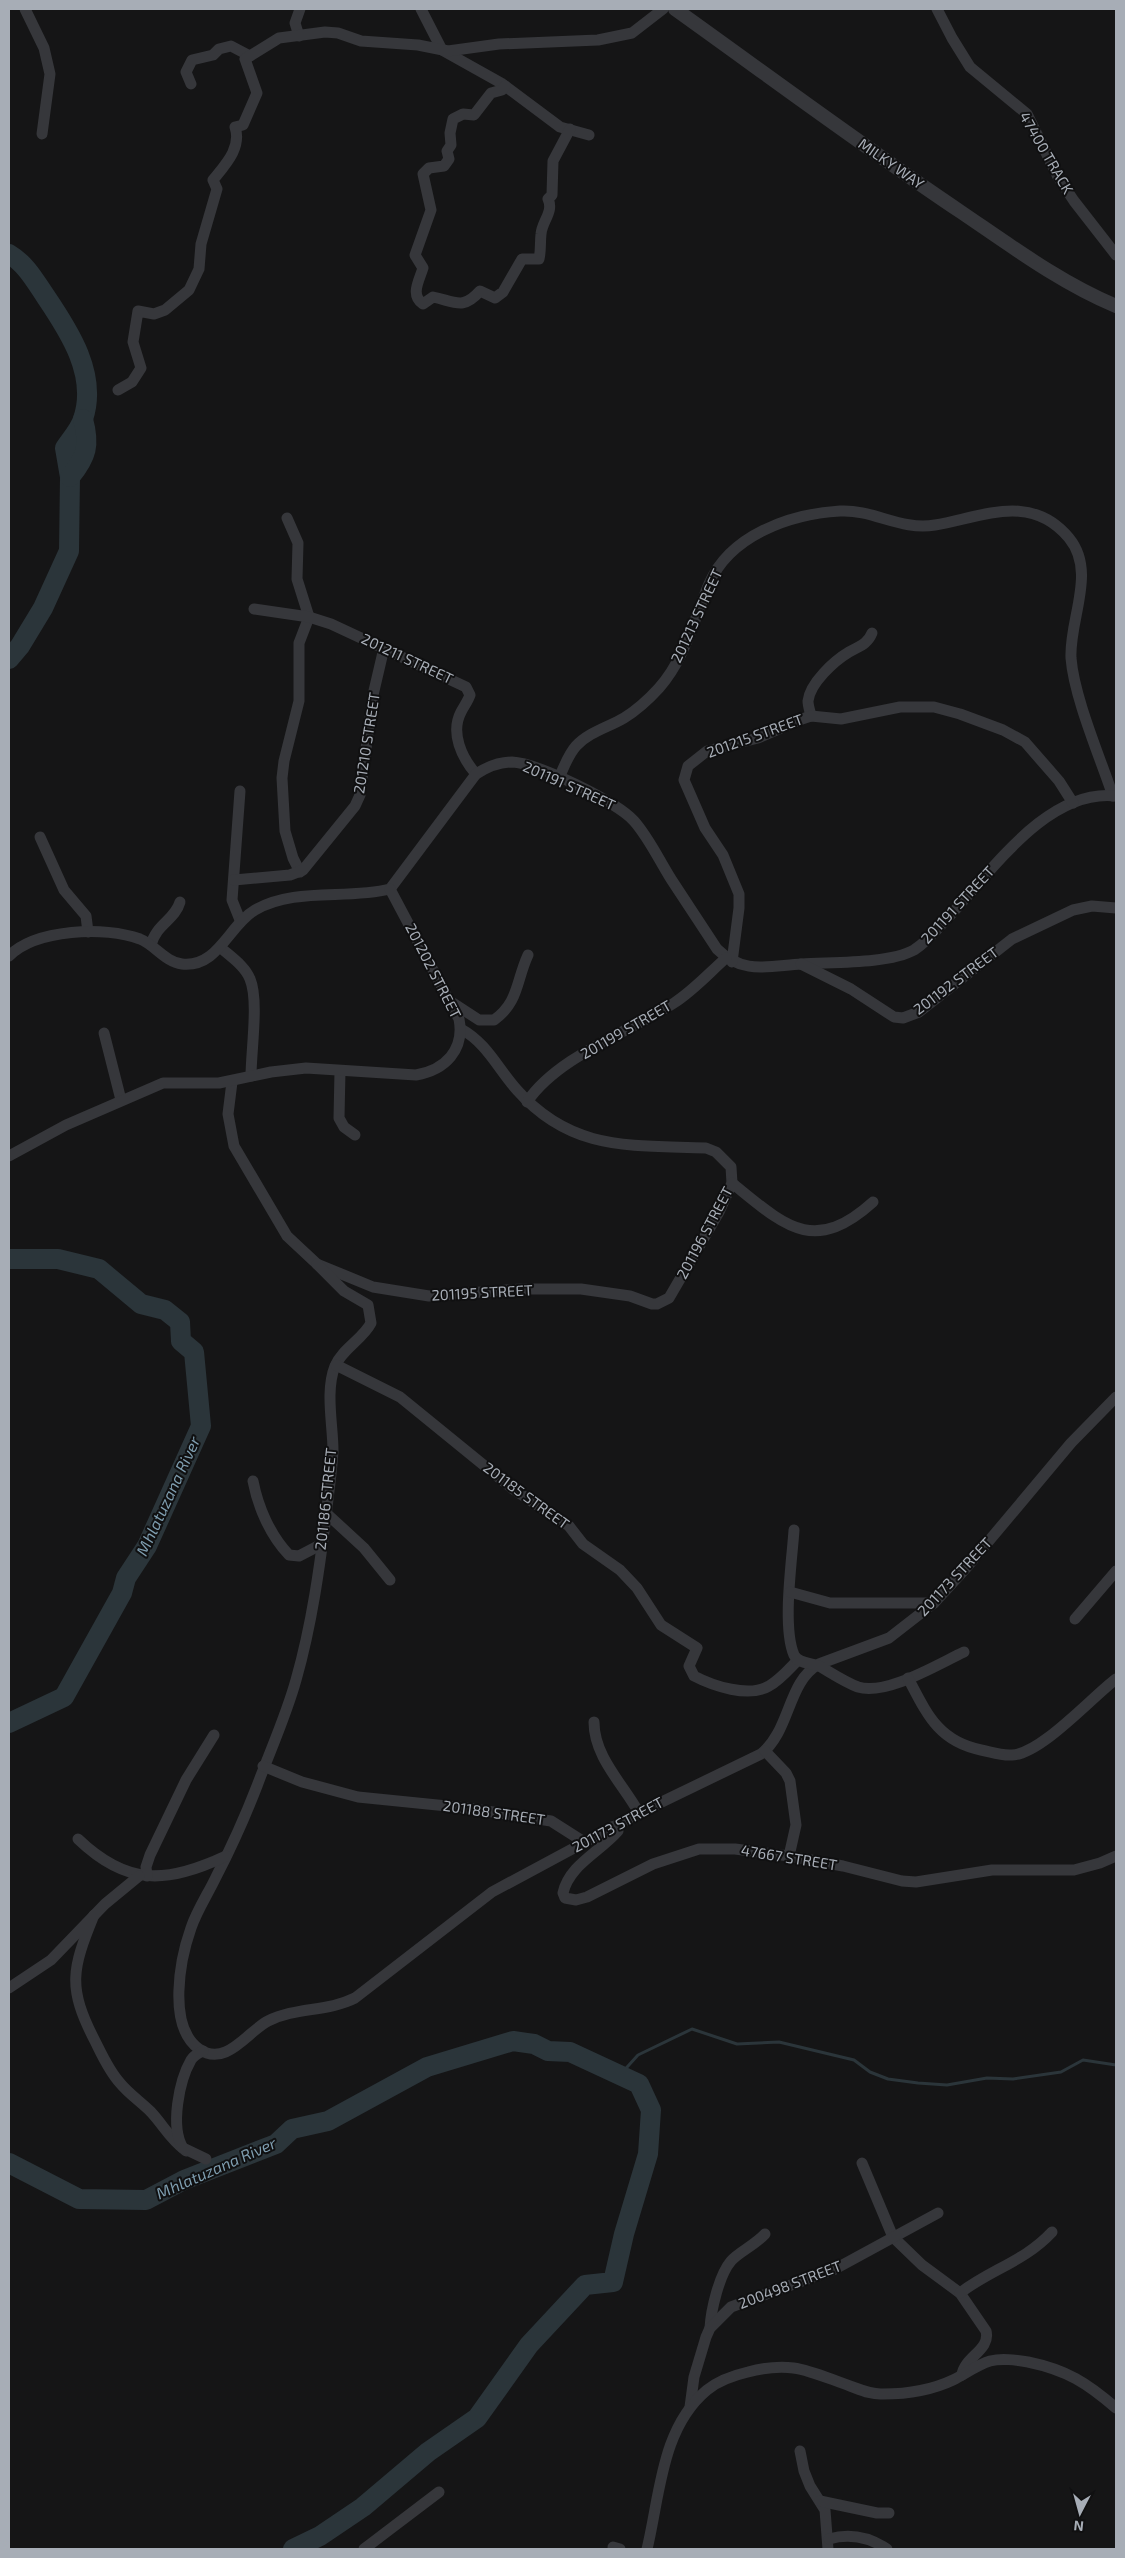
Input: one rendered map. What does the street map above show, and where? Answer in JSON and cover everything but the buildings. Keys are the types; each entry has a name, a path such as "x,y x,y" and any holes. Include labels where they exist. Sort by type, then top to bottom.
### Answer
{"street":[{"path":"26,9 44,48 50,74 42,134"},
{"path":"299,36 295,23 300,9"},
{"path":"421,9 442,50 506,86 560,127 588,135"},
{"path":"118,390 132,382 141,368 133,342 138,311 154,314 165,310 189,290 199,268 201,244 217,189 213,180 232,156 238,134 235,127 243,125 257,93 245,59 279,38 330,32 361,41 418,45 452,51 499,44 622,37 632,33 663,9"},
{"name":"MILKY WAY","path":"674,9 916,182 1054,274 1116,306"},
{"name":"47400 TRACK","path":"938,9 952,38 970,67 1027,114 1058,176 1074,201 1116,255"},
{"path":"191,84 186,72 192,60 213,55 219,49 231,46 250,56"},
{"path":"506,86 502,90 491,93 474,115 463,114 453,119 450,133 451,145 447,151 449,159 444,166 429,168 423,174 432,210 415,254 422,268 416,294 418,300 423,304 433,297 463,304 470,302 480,291 495,298 503,292 522,259 539,259 541,232 551,205 548,199 552,195 553,161 570,129"},
{"name":"201213 STREET","path":"559,778 576,746 585,738 626,717 660,687 682,650 716,569 734,551 767,529 786,520 839,511 856,511 902,525 933,526 1006,510 1044,518 1067,535 1079,553 1082,572 1071,650 1074,674 1115,796"},
{"path":"234,880 290,875 300,872 293,858 286,831 282,778 284,761 299,701 299,643 309,617 297,579 298,543 287,518"},
{"name":"201211 STREET","path":"254,609 309,617 384,648 468,690 469,698 461,711 457,732 462,755 476,774"},
{"path":"811,716 808,699 813,688 838,660 861,647 869,640 872,633"},
{"name":"201210 STREET","path":"300,872 306,868 358,800 373,694 384,648"},
{"name":"201215 STREET","path":"729,960 740,908 739,894 723,855 705,828 685,786 685,773 688,766 707,751 758,738 811,716 841,719 900,708 934,707 1010,734 1032,748 1059,781 1073,803"},
{"name":"201191 STREET","path":"476,774 493,766 513,762 528,765 619,808 636,823 717,949 729,960 755,968 872,960 914,950 953,913 1024,835 1050,816 1073,803 1100,795 1115,796"},
{"path":"9,956 29,944 48,936 88,932 130,936 151,945 166,958 181,964 195,963 221,948 240,920 257,908 284,900 390,889 476,774"},
{"path":"240,791 233,906 240,920"},
{"path":"40,837 64,890 86,916 88,932"},
{"name":"201202 STREET","path":"9,1156 66,1125 163,1083 232,1082 251,1076 306,1068 416,1075 427,1073 448,1062 455,1053 461,1029 459,1018 390,889"},
{"path":"151,945 158,928 175,912 180,902"},
{"name":"201192 STREET","path":"801,964 851,989 894,1017 903,1018 919,1012 1012,938 1074,910 1092,906 1116,908"},
{"path":"221,948 240,965 250,980 253,1000 251,1076"},
{"path":"452,1002 479,1020 494,1020 515,997 521,970 528,955"},
{"name":"201199 STREET","path":"527,1102 537,1088 561,1067 686,995 729,960"},
{"name":"201196 STREET","path":"461,1029 477,1038 527,1102 544,1117 598,1141 706,1148 716,1152 732,1167 732,1183 719,1212 675,1290"},
{"path":"104,1033 121,1100"},
{"path":"340,1071 339,1118 344,1127 355,1135"},
{"name":"201195 STREET","path":"232,1082 228,1114 234,1146 287,1236 317,1264 373,1287 429,1296 521,1289 581,1288 630,1296 657,1304 668,1298 675,1290"},
{"path":"732,1183 764,1209 788,1224 809,1231 820,1232 839,1227 873,1202"},
{"path":"317,1264 344,1291 368,1305 372,1318 368,1329 336,1365"},
{"name":"201186 STREET","path":"204,2051 190,2038 181,2019 179,1986 190,1929 241,1824 290,1700 302,1660 309,1632 332,1466 331,1402 336,1365"},
{"name":"201185 STREET","path":"336,1365 400,1396 501,1480 569,1526 583,1544 620,1570 638,1588 661,1626 697,1648 689,1666 694,1676 746,1691 755,1691 771,1685 798,1660"},
{"name":"201173 STREET","path":"204,2051 214,2053 225,2052 238,2046 259,2026 285,2014 329,2007 354,1998 492,1892 639,1813 765,1751 781,1731 803,1677 816,1665 888,1638 934,1602 967,1567 1071,1443 1116,1397"},
{"path":"253,1481 256,1497 266,1520 289,1555 299,1556 322,1544"},
{"path":"326,1513 364,1548 390,1580"},
{"path":"794,1530 790,1592 791,1637 794,1654 798,1660 816,1665 845,1681 866,1688 886,1686 908,1678 964,1652"},
{"path":"1076,1619 1116,1571"},
{"path":"790,1592 830,1602 934,1602"},
{"path":"908,1678 924,1709 947,1737 968,1747 1012,1755 1029,1749 1059,1729 1116,1679"},
{"path":"594,1722 599,1747 609,1769 628,1792 639,1813"},
{"path":"9,1988 50,1960 94,1915 143,1876 150,1855 186,1780 214,1735"},
{"path":"765,1751 786,1773 790,1781 796,1825 789,1856"},
{"name":"201188 STREET","path":"263,1766 322,1789 358,1797 467,1808 551,1821 584,1842"},
{"name":"47667 STREET","path":"612,1827 618,1831 570,1875 563,1892 565,1898 576,1900 587,1897 654,1864 699,1849 735,1850 789,1856 843,1866 902,1881 916,1882 992,1870 1074,1870 1100,1863 1116,1856"},
{"path":"78,1838 93,1853 118,1870 143,1876 175,1874 226,1856"},
{"path":"94,1915 76,1967 74,1987 90,2033 116,2079 152,2113 169,2137 186,2151 206,2160"},
{"path":"186,2151 180,2141 176,2117 187,2070 192,2058 204,2051"},
{"path":"862,2163 893,2237 922,2265 960,2293 979,2319 988,2338 986,2344 966,2363 962,2375"},
{"name":"200498 STREET","path":"690,2407 694,2377 710,2328 731,2307 836,2269 938,2213"},
{"path":"960,2293 985,2276 1028,2255 1052,2232"},
{"path":"710,2328 716,2296 731,2261 754,2246 765,2234"},
{"path":"647,2549 668,2451 690,2407 710,2388 745,2373 782,2366 801,2368 861,2390 882,2394 917,2392 939,2386 990,2361 1002,2359 1061,2370 1089,2385 1116,2408"},
{"path":"800,2451 804,2471 827,2518 828,2544 852,2535 870,2539 887,2548"},
{"path":"364,2549 439,2492"},
{"path":"820,2501 867,2511 889,2513"}],"waterway":[{"name":"Mhlatuzana River","path":"9,254 30,273 64,324 79,354 87,386 87,403 82,423 65,448 70,477 69,551 43,608 20,646 9,659"},
{"name":"Mhlatuzana River","path":"70,477 80,463 85,450 86,436 83,419"},
{"name":"Mhlatuzana River","path":"9,1259 58,1259 99,1269 141,1304 165,1310 180,1322 181,1341 194,1352 201,1426 147,1546 126,1578 122,1593 64,1697 9,1723"},
{"path":"619,2076 638,2055 692,2029 737,2044 779,2042 854,2060 870,2072 888,2079 918,2083 947,2085 987,2078 1013,2079 1061,2072 1083,2060 1116,2065"},
{"name":"Mhlatuzana River","path":"9,2163 79,2199 146,2200 184,2180 276,2144 292,2129 328,2121 427,2067 513,2041 534,2044 548,2051 570,2052 639,2084 651,2110 648,2154 624,2234 613,2282 585,2285 529,2345 477,2418 428,2452 363,2507 320,2536 293,2549"}]}
